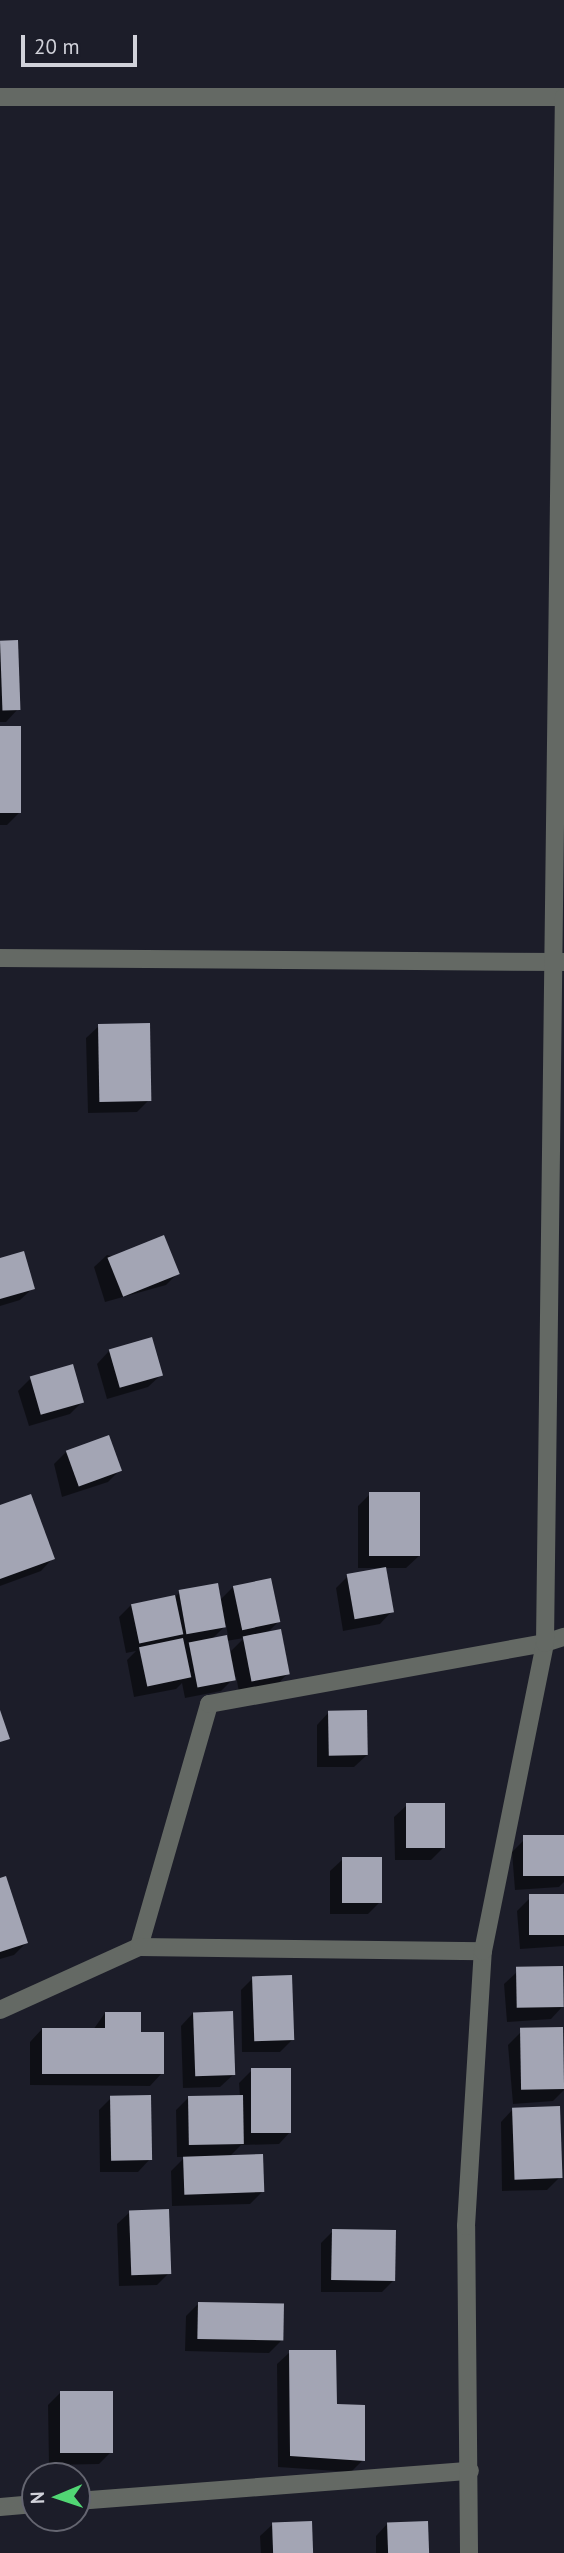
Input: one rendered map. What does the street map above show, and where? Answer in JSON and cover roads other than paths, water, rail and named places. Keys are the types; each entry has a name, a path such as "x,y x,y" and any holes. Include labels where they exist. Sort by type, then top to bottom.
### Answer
{"street":[{"path":"0,97 564,97 558,963 545,1643 483,1951 466,2226 469,2553"},
{"path":"0,958 558,963"},
{"path":"139,1947 209,1704 545,1643 564,1637"},
{"path":"0,2010 139,1947 483,1951"},
{"path":"91,2500 470,2472"},
{"path":"0,2507 21,2505"}]}
